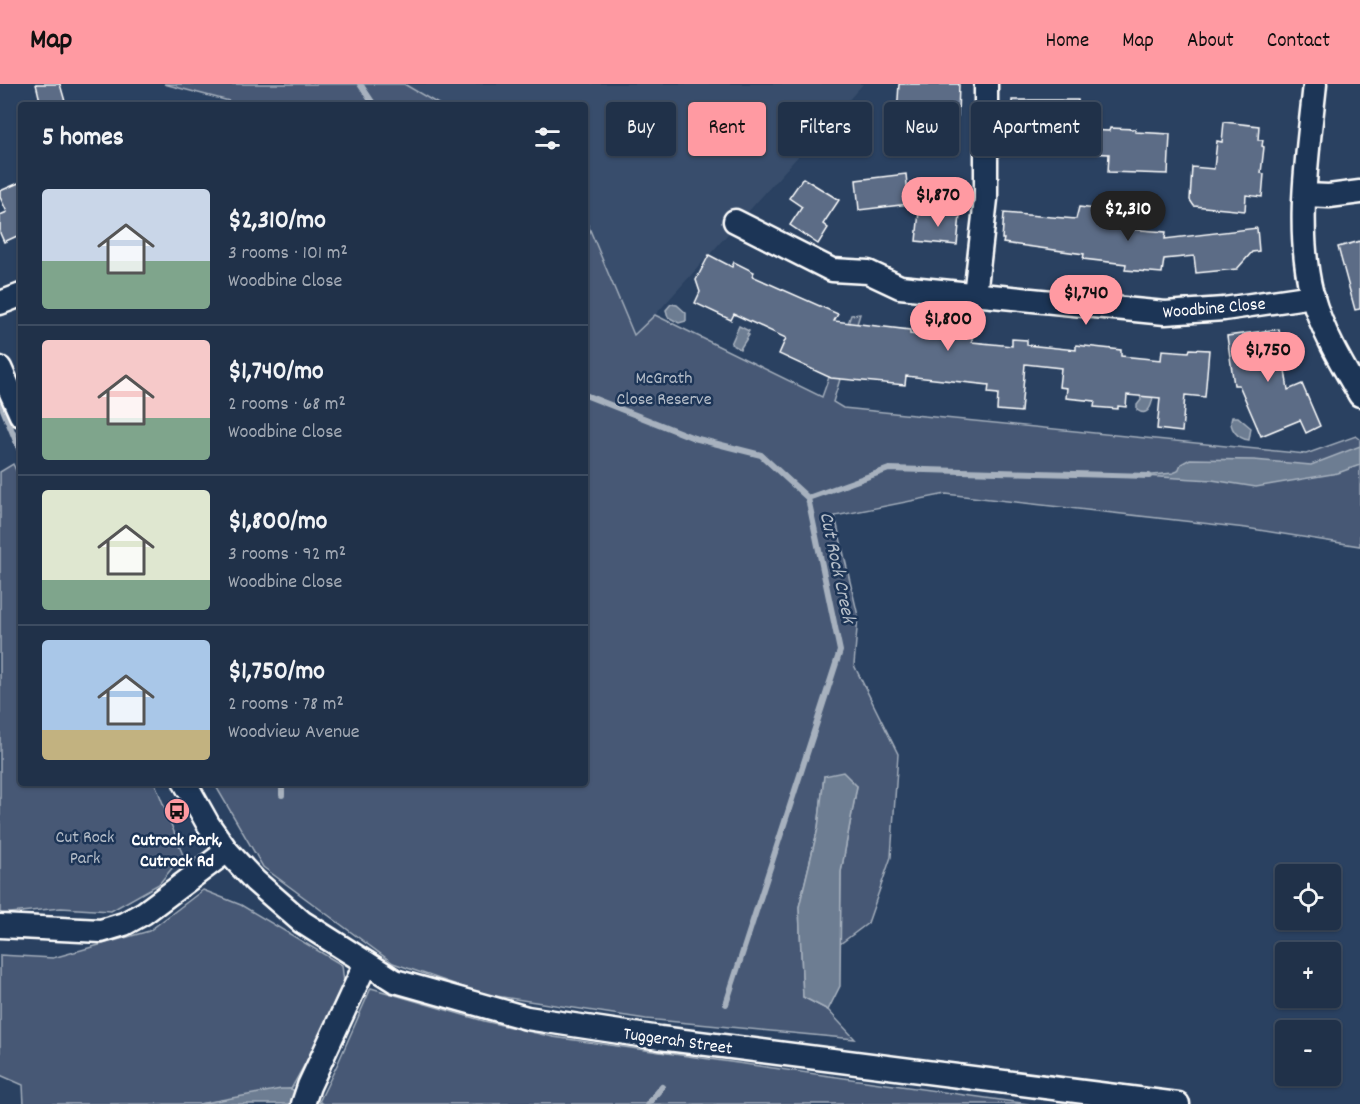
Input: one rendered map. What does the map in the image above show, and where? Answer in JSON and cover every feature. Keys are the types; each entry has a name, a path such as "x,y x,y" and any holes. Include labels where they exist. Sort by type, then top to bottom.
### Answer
{"street":[{"path":"975,296 986,199 986,84"},
{"path":"1315,84 1305,195 1304,249 1312,296 1334,351 1360,395"},
{"path":"1305,195 1329,196 1360,192"},
{"name":"Woodbine Close","path":"735,221 832,270 868,272 900,287 1165,313 1224,309 1312,296"},
{"path":"0,303 18,296"},
{"path":"0,368 18,408"},
{"name":"Tuggerah Street","path":"187,786 208,824 227,851 278,902 302,922 395,981 527,1018 660,1038 1178,1104"},
{"path":"0,926 101,931 124,924 144,913 227,851"},
{"path":"306,1095 366,963"}],"shaded area":[{"path":"244,84 863,84 847,102 778,102 778,156 798,156 655,315 634,335 588,303 588,102 286,102"},
{"path":"671,304 677,305 686,313 686,321 679,323 668,317 666,310"},
{"path":"739,326 749,331 740,349 731,344"},
{"path":"1140,394 1153,396 1150,406 1144,412 1137,410 1137,405 1141,400"},
{"path":"1232,417 1238,417 1251,428 1249,440 1241,438 1235,432 1231,425"},
{"path":"1360,446 1360,465 1338,473 1256,487 1212,480 1143,476 1173,473 1178,471 1181,464 1190,459 1254,460 1311,465"},
{"path":"843,772 857,786 841,872 840,986 828,1010 803,997 799,907 818,828 824,776"},
{"path":"291,1089 324,1104 199,1104"}],"green space":[{"path":"164,84 404,84 435,102 230,102"},
{"name":"McGrath Close Reserve","path":"588,225 634,335 655,315 822,397 851,315 860,314 833,402 843,408 1306,454 1356,436 1360,439 1360,546 1246,528 946,494 835,516 858,616 854,665 898,754 891,857 868,923 840,944 841,872 857,786 824,776 818,828 799,907 803,997 828,1010 855,1039 646,1019 483,994 393,963 263,867 216,786 588,786"},
{"name":"Cut Rock Park","path":"13,464 18,475 18,786 156,786 183,855 159,884 111,911 61,908 0,914 0,472"},
{"path":"203,890 241,905 342,965 344,983 332,1007 320,1041 291,1089 199,1104 24,1104 23,1085 0,1075 0,955 53,958 149,931"},
{"path":"371,988 484,1021 553,1037 1029,1104 323,1104 319,1102"}],"building":[{"path":"36,84 60,84 65,102 40,102"},
{"path":"899,84 959,84 958,102 898,102"},
{"path":"1012,100 1078,100 1078,102 1012,102"},
{"path":"1224,122 1259,126 1258,140 1263,140 1262,197 1246,195 1245,211 1194,206 1190,200 1192,167 1214,169 1217,141 1222,142"},
{"path":"1110,128 1135,129 1135,132 1170,134 1168,174 1108,172 1109,154 1101,154 1101,131 1109,131"},
{"path":"906,174 909,204 859,210 856,180"},
{"path":"803,178 839,200 823,224 828,228 818,244 790,225 802,207 789,198"},
{"path":"18,183 18,238 17,236 4,242 0,233 0,215 7,212 0,197 0,191"},
{"path":"1079,207 1104,210 1109,213 1116,228 1166,232 1165,239 1257,228 1259,251 1252,252 1237,269 1196,273 1194,256 1164,259 1162,273 1125,270 1126,264 1083,259 1084,254 1003,243 1004,213 1076,219"},
{"path":"919,212 960,215 957,245 916,241"},
{"path":"1360,241 1360,309 1355,310 1338,247"},
{"path":"709,255 732,267 734,262 754,272 752,276 838,314 834,321 910,330 910,334 949,339 950,334 972,336 972,342 1012,346 1012,339 1027,340 1027,345 1076,350 1076,345 1121,350 1121,356 1161,360 1162,350 1189,352 1190,349 1209,350 1205,397 1185,395 1182,432 1157,429 1160,398 1127,395 1126,407 1118,406 1118,409 1094,407 1095,401 1066,398 1067,388 1059,387 1061,368 1025,364 1021,412 997,410 998,394 988,393 989,385 906,376 905,385 831,378 779,354 786,338 734,314 731,320 695,303 700,292 696,280"},
{"path":"1279,329 1288,390 1302,384 1320,426 1306,433 1300,420 1261,436 1239,385 1234,385 1227,336"}],"waterway":[{"path":"360,84 372,102"},
{"path":"588,396 694,438 761,455 808,498"},
{"path":"0,402 18,446"},
{"name":"Cut Rock Creek","path":"726,1004 840,651 808,498 889,469 1149,476"},
{"path":"282,786 282,795"},
{"name":"Cut Rock Creek","path":"648,1104 662,1087"}],"place":[{"name":"Cutrock Park, Cutrock Rd","path":"177,811"}]}
